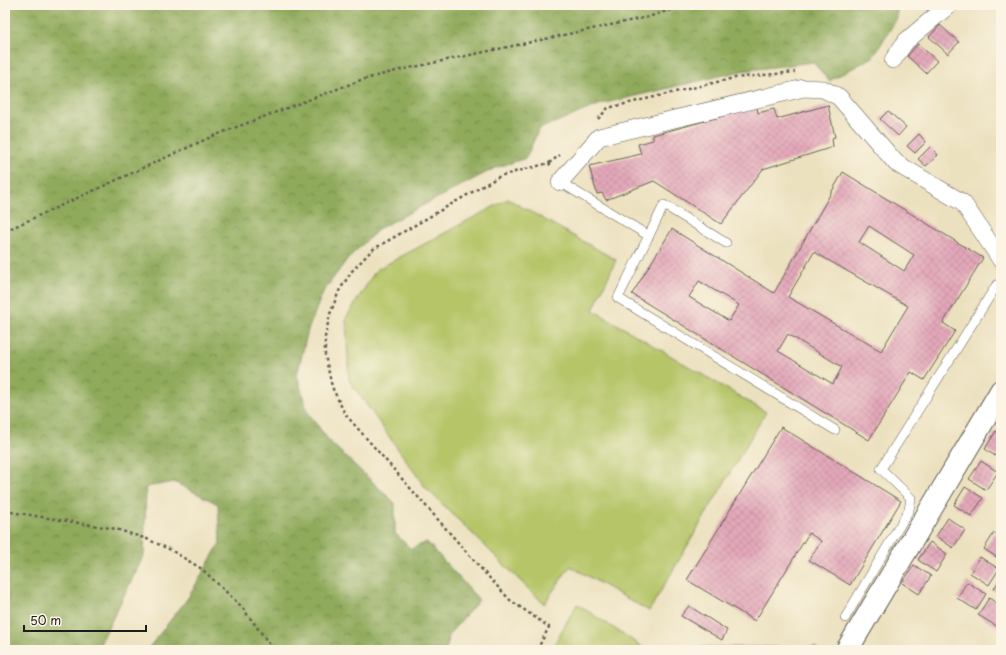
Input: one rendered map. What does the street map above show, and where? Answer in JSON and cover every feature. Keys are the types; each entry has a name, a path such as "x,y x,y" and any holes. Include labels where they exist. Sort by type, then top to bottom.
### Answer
{"street":[{"path":"893,60 906,41 949,5"},
{"path":"560,182 599,137 804,88 823,89 839,97 896,163 963,203 1001,260"},
{"path":"847,650 1001,391"}],"lane":[{"path":"560,182 649,236"},
{"path":"726,243 664,205 618,298 835,430"},
{"path":"845,618 909,510 911,498 881,469 996,286 1001,282"}],"path":[{"path":"5,231 214,136 361,80 400,70 648,17 686,5"},
{"path":"598,120 608,108 690,88 734,78 796,72"},
{"path":"536,650 549,627 510,600 345,414 332,387 325,355 325,337 330,314 339,290 352,271 372,250 500,176 549,163 566,151"},
{"path":"549,163 560,182"},
{"path":"5,511 116,529 147,539 169,549 202,569 241,606 274,650"}],"green space":[{"path":"5,5 897,5 897,18 873,57 829,81 813,62 741,71 601,104 539,129 526,158 495,168 380,228 348,258 323,292 308,330 297,375 307,411 329,441 395,503 395,533 411,549 427,542 479,600 450,633 446,650 147,650 188,598 220,543 218,504 174,482 146,487 144,555 97,650 5,650"},
{"path":"508,199 616,260 593,310 766,412 649,611 570,566 544,604 425,487 349,380 346,318 376,270"},
{"path":"577,604 647,650 551,650"},
{"path":"687,647 816,647 816,650 680,650"}],"building":[{"path":"922,5 936,5 930,12"},
{"path":"940,25 959,42 948,54 929,37"},
{"path":"918,44 937,61 926,73 907,56"},
{"path":"828,105 835,137 832,138 833,147 763,169 721,224 654,181 606,200 602,193 597,194 589,166 641,154 638,144 653,140 653,135 757,107 758,113 774,109 777,119"},
{"path":"888,111 906,127 898,136 880,119"},
{"path":"919,134 926,142 915,153 907,146"},
{"path":"930,147 938,155 926,166 918,159"},
{"path":"843,172 983,258 943,323 955,331 924,380 911,372 869,440 632,294 672,229 774,293","holes":["869,226 914,255 904,271 859,242","814,252 908,306 881,351 788,297","699,281 739,305 729,321 689,297","788,334 842,367 833,384 778,351"]},
{"path":"781,427 901,501 850,585 809,560 821,541 809,533 755,621 687,580"},
{"path":"996,431 1001,434 1001,460 985,449"},
{"path":"981,461 998,472 986,490 969,479"},
{"path":"965,487 983,498 971,516 954,505"},
{"path":"948,518 965,530 953,548 936,536"},
{"path":"994,533 1001,537 1001,560 984,549"},
{"path":"930,542 947,554 936,572 918,560"},
{"path":"980,557 999,569 989,585 970,573"},
{"path":"914,565 931,576 919,594 902,583"},
{"path":"1001,577 1001,594 994,589"},
{"path":"967,582 986,594 976,610 957,598"},
{"path":"989,598 1001,606 1001,621 998,627 978,615"},
{"path":"689,606 727,630 722,640 681,616"}]}
